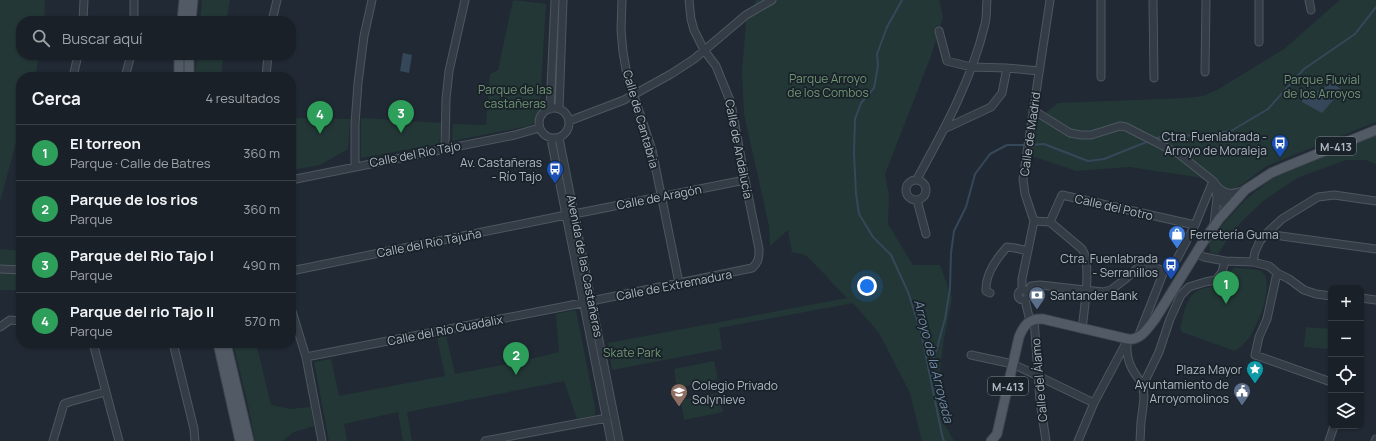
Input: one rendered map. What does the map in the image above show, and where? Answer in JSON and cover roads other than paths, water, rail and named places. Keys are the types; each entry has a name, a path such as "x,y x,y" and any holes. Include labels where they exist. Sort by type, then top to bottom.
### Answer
{"main road":[{"path":"182,16 184,0"},
{"path":"191,16 193,0"},
{"path":"179,60 179,72"},
{"path":"189,60 189,72"},
{"name":"M-413","path":"1138,338 1155,319 1214,226 1245,190 1271,173 1376,130"},
{"path":"1032,320 1048,320 1128,339 1138,338"},
{"name":"M-413","path":"991,441 997,434 1022,330 1025,325 1032,320"},
{"path":"219,348 240,441"},
{"path":"227,348 248,441"}],"street":[{"path":"82,16 84,0"},
{"path":"134,0 134,16"},
{"path":"273,16 277,0"},
{"path":"355,166 354,124 358,83 364,36 372,0"},
{"path":"445,148 446,99 449,71 465,0"},
{"path":"550,109 555,0"},
{"path":"559,109 563,0"},
{"name":"Calle de Cantabria","path":"622,0 621,30 627,75 652,150 679,284"},
{"name":"Calle de Andalucía","path":"689,0 691,19 704,50 716,66 731,103 759,248 759,259"},
{"path":"569,121 634,95 671,74 704,50 746,15 772,0"},
{"path":"917,179 944,129 971,67 985,24 987,0"},
{"name":"Calle de Madrid","path":"1025,291 1022,279 1034,221 1025,194 1023,179 1038,71 1050,0"},
{"path":"1101,0 1101,78"},
{"path":"1153,0 1154,78"},
{"path":"1205,72 1206,0"},
{"path":"1259,42 1260,0"},
{"path":"1309,0 1311,10"},
{"path":"939,31 947,61 971,67 1038,71"},
{"path":"74,72 77,60"},
{"path":"126,72 130,60"},
{"path":"266,72 268,60"},
{"path":"944,129 991,107 1002,93 1006,68"},
{"path":"550,109 559,109 564,112 569,121 568,128 566,133 559,138 551,139 543,134 539,128 539,119 543,113 550,109"},
{"path":"1033,110 1070,133 1092,135 1120,126 1126,127 1179,154 1194,164 1224,193 1237,193 1245,190"},
{"name":"Calle del Río Tajo","path":"296,179 515,135 539,128"},
{"name":"Avenida de las Castañeras","path":"559,138 619,441"},
{"name":"Avenida de las Castañeras","path":"551,139 611,441"},
{"path":"917,179 925,185 926,193 921,199 917,200 912,199 906,194 906,185 911,180 917,179"},
{"name":"Calle de Aragón","path":"574,214 745,180"},
{"path":"1214,183 1217,198 1214,226"},
{"path":"1214,183 1230,207"},
{"path":"1138,338 1164,272 1175,262 1214,183"},
{"name":"Calle del Potro","path":"1050,222 1062,195 1194,225"},
{"path":"1253,262 1255,252 1260,241 1266,234 1282,219 1318,197 1334,195 1376,201"},
{"path":"1217,198 1230,207"},
{"path":"917,200 926,234"},
{"name":"Calle del Río Tajuña","path":"296,270 566,215"},
{"path":"1034,221 1050,222 1086,254 1086,290 1082,329"},
{"path":"1266,234 1376,249"},
{"path":"990,293 986,291 986,288 991,268 1007,247 1028,251"},
{"path":"1196,253 1204,257 1225,261 1253,262 1269,266 1277,273 1289,279 1304,290 1328,296"},
{"name":"Calle de Extremadura","path":"584,303 752,268 757,264 759,259"},
{"path":"1140,441 1144,399 1143,385 1159,352 1170,319 1181,295 1189,287 1216,280 1222,272 1225,261"},
{"path":"1175,262 1187,267"},
{"path":"1025,291 1030,286 1040,285 1103,292 1111,290 1140,266 1145,264 1164,272"},
{"path":"0,269 16,270"},
{"path":"1277,273 1267,318 1259,337 1255,355 1328,381"},
{"name":"Calle del Álamo","path":"1025,291 1018,294 1018,297 1021,300 1025,300 1032,320 1046,441"},
{"path":"1364,298 1376,300"},
{"name":"Calle del Río Guadalix","path":"306,358 584,303"},
{"path":"0,327 10,320 16,321"},
{"path":"296,325 306,358 322,441"},
{"path":"1128,339 1127,355 1134,372 1143,385"},
{"path":"1078,441 1094,403 1128,339"},
{"path":"94,348 119,441"},
{"path":"174,348 194,429 195,441"},
{"path":"972,355 1013,364 1094,403"},
{"path":"53,441 64,404 105,392"},
{"path":"485,441 607,418"},
{"path":"1329,441 1333,429"}],"water":[{"path":"403,53 412,55 409,73 400,71"},
{"path":"1333,83 1342,90 1322,113 1302,102 1303,98"}],"waterway":[{"name":"Arroyo de la Arroyada","path":"902,0 887,27 877,54 878,66 874,88 861,103 855,119 854,154 856,194 859,214 873,237 891,255 908,292 921,332 944,441"},
{"path":"1155,139 1168,134 1199,136 1231,131 1268,109 1304,69 1355,34 1376,7"},
{"path":"1030,145 1044,144 1088,161 1104,159 1149,141"},
{"path":"929,370 945,319 950,289 951,253 954,231 966,207 975,174 990,154 1007,145 1026,145"}],"place":[{"name":"Parque del Rio Tajo I","path":"401,133"},
{"name":"Parque del rio Tajo II","path":"320,134"},
{"name":"Ctra. Fuenlabrada - Arroyo de Moraleja","path":"1280,158"},
{"name":"Av. Castañeras - Río Tajo","path":"555,184"},
{"name":"Ferretería Guma","path":"1177,249"},
{"name":"Ctra. Fuenlabrada - Serranillos","path":"1171,280"},
{"name":"El torreon","path":"1226,304"},
{"name":"Santander Bank","path":"1037,310"},
{"name":"Parque de los rios","path":"516,375"},
{"name":"Plaza Mayor","path":"1255,384"},
{"name":"Ayuntamiento de Arroyomolinos","path":"1242,406"},
{"name":"Colegio Privado Solynieve","path":"679,407"}],"park label":[{"name":"Parque Arroyo de los Combos","path":"828,85"},
{"name":"Parque Fluvial de los Arroyos","path":"1322,86"},
{"name":"Parque de las castañeras","path":"515,96"},
{"name":"Skate Park","path":"632,352"}]}
